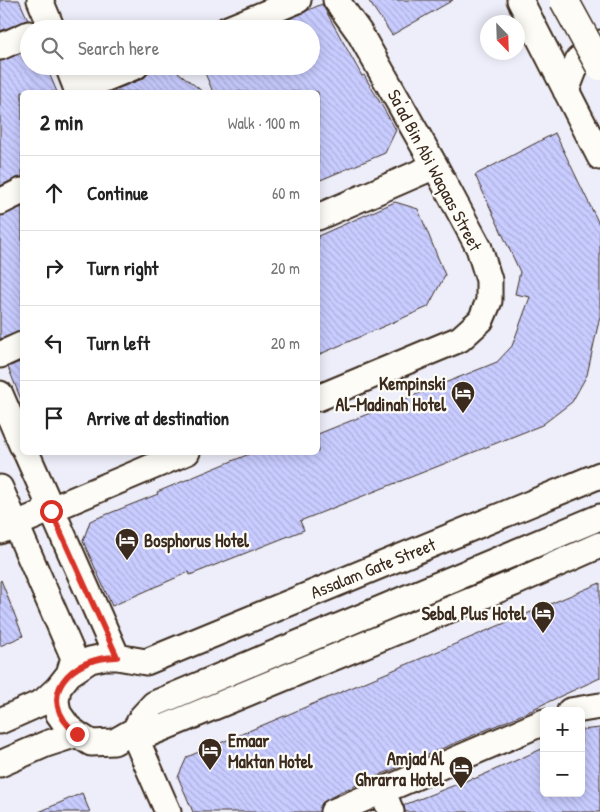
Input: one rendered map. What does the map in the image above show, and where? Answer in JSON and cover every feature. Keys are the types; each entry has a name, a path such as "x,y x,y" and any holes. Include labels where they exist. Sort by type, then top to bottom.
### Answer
{"highway":[{"path":"564,0 600,66"}],"street":[{"path":"40,0 42,20"},
{"path":"250,20 298,0"},
{"name":"Sa'ad Bin Abi Waqaas Street","path":"320,397 460,339 481,320 489,301 489,280 479,248 359,32 336,0"},
{"path":"520,0 600,157"},
{"path":"546,0 551,0"},
{"path":"0,47 20,39"},
{"path":"566,91 578,60 600,43"},
{"path":"71,75 77,90"},
{"path":"82,90 116,75"},
{"path":"320,216 435,166"},
{"path":"0,202 20,193"},
{"path":"0,355 20,346"},
{"path":"0,394 20,440"},
{"path":"0,720 43,702 63,681 90,660 117,657 27,455"},
{"path":"8,528 180,455"},
{"name":"Assalam Gate Street","path":"117,657 146,662 600,475"},
{"path":"0,488 8,528 74,658 56,701 58,712 68,727 91,743 114,742 136,735 514,583 600,545"},
{"path":"168,812 136,735 142,717 154,704 600,518"},
{"path":"585,708 600,706"},
{"path":"333,812 387,801 540,724"},
{"path":"0,764 46,744 77,734"}],"building":[{"path":"0,0 19,0 28,20 20,20 20,23 0,31"},
{"path":"368,0 453,0 392,35"},
{"path":"322,4 362,76 364,75 396,130 385,153 320,180 320,90 212,90 206,75 320,75 320,20 286,20"},
{"path":"20,53 20,75 50,75 56,90 20,90 20,177 0,186 0,61"},
{"path":"147,75 182,75 200,90 114,90 142,79"},
{"path":"555,133 600,226 600,316 587,375 572,402 542,425 300,521 304,530 190,575 189,572 112,606 83,541 90,521 158,494 157,492 247,455 320,455 320,433 497,362 512,346 530,297 515,294 520,272 475,175"},
{"path":"395,202 418,209 445,275 428,307 320,354 320,235"},
{"path":"20,208 20,332 0,339 0,216"},
{"path":"20,362 20,397 8,367"},
{"path":"0,581 23,636 0,646"},
{"path":"600,583 600,678 535,709 340,792 322,803 319,812 193,812 178,777 187,757"},
{"path":"600,728 600,812 405,812 404,805 474,779 540,750 540,797 585,797 585,730"},
{"path":"82,793 90,812 39,812"}],"place":[{"name":"Kempinski Al-Madinah Hotel","path":"463,414"},
{"name":"Bosphorus Hotel","path":"127,561"},
{"name":"Sebal Plus Hotel","path":"543,634"},
{"name":"Emaar Maktan Hotel","path":"210,771"},
{"name":"Amjad Al Ghrarra Hotel","path":"461,789"}],"route":[{"path":"51,511 117,657 90,660 69,674 58,688 56,701 58,712 68,727 77,734"}]}
